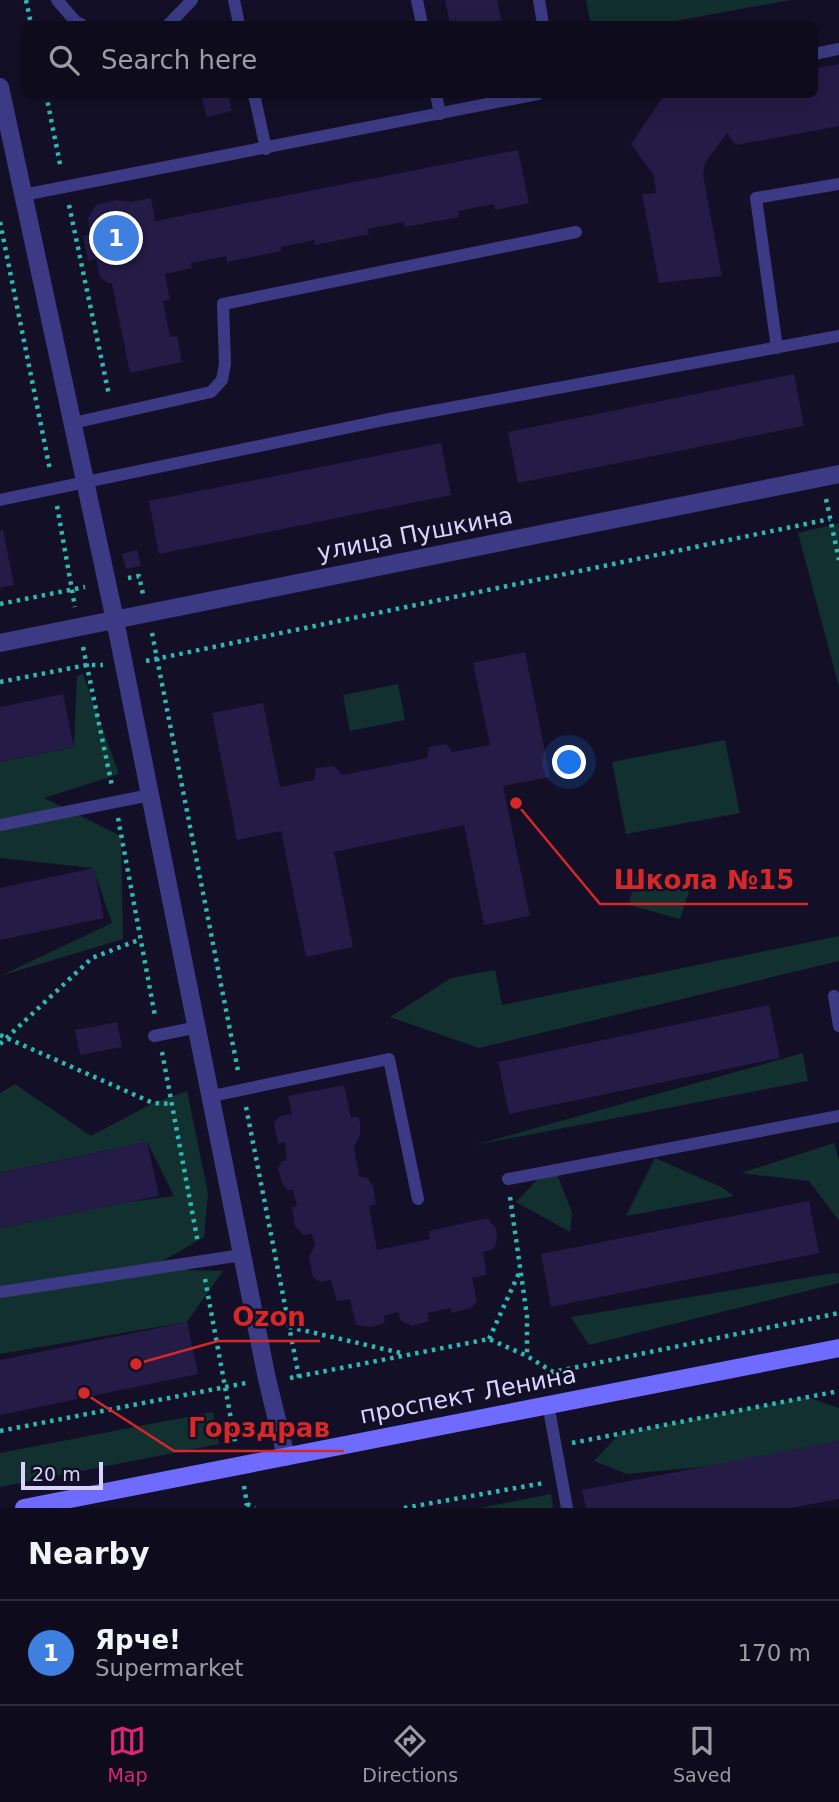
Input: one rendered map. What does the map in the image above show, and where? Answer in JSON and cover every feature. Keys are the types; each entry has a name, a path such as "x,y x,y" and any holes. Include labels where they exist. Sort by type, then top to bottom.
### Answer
{"main road":[{"name":"проспект Ленина","path":"24,1508 83,1502 239,1466 839,1348"}],"street":[{"path":"0,87 115,620 267,1379 286,1457"},
{"name":"улица Пушкина","path":"0,643 830,475"}],"lane":[{"path":"57,0 74,21"},
{"path":"172,21 192,0"},
{"path":"234,0 238,21"},
{"path":"417,0 421,21"},
{"path":"539,0 542,21"},
{"path":"818,53 839,49"},
{"path":"255,98 266,149"},
{"path":"437,98 440,114"},
{"path":"23,195 518,98"},
{"path":"777,348 756,198 839,184"},
{"path":"73,423 211,392 222,380 225,364 223,304 576,232"},
{"path":"0,500 384,420 839,336"},
{"path":"0,825 150,795"},
{"path":"834,996 839,1021"},
{"path":"156,1035 198,1027"},
{"path":"212,1096 389,1059 418,1199"},
{"path":"508,1179 839,1115"},
{"path":"0,1292 242,1255"},
{"path":"548,1404 567,1508"}],"path":[{"path":"26,0 30,21"},
{"path":"47,98 113,415"},
{"path":"0,222 115,802 156,1035 172,1104 246,1506 254,1508"},
{"path":"830,475 830,519 839,560"},
{"path":"0,682 87,665 124,666 830,519"},
{"path":"147,613 299,1377"},
{"path":"0,1044 3,1037 92,958 141,939"},
{"path":"3,1037 153,1103 172,1104"},
{"path":"508,1179 527,1317 527,1356"},
{"path":"489,1339 520,1272"},
{"path":"0,1431 267,1379 299,1377 489,1339 527,1356 553,1372 839,1313"},
{"path":"289,1327 405,1354"},
{"path":"556,1446 839,1391"},
{"path":"404,1508 562,1480"}],"green space":[{"path":"586,0 790,0 675,21 590,21"},
{"path":"839,523 839,687 798,533"},
{"path":"83,674 119,774 44,798 121,836 123,939 0,976 112,923 93,868 0,858 0,762 74,747 77,676"},
{"path":"398,684 405,720 350,731 343,695"},
{"path":"725,740 740,813 626,834 612,762"},
{"path":"635,877 674,884 689,892 680,919 629,905"},
{"path":"839,936 839,961 479,1048 390,1017 451,978 495,970 502,1005"},
{"path":"803,1053 808,1081 475,1145"},
{"path":"15,1084 91,1136 153,1103 187,1091 208,1193 204,1237 149,1269 223,1271 187,1322 0,1354 0,1228 121,1203 174,1196 147,1142 0,1173 0,1093"},
{"path":"834,1143 839,1160 839,1221 809,1181 741,1173"},
{"path":"655,1158 721,1187 734,1196 626,1216"},
{"path":"553,1163 572,1213 570,1232 516,1202"},
{"path":"839,1274 839,1283 589,1345 571,1317"},
{"path":"807,1397 839,1408 839,1454 627,1474 594,1461 619,1434"},
{"path":"213,1412 219,1444 0,1487 0,1453"},
{"path":"551,1494 553,1508 480,1508"}],"building":[{"path":"445,0 497,0 501,21 449,21"},
{"path":"839,64 839,126 736,145 727,133 705,163 703,175 722,276 659,283 642,194 656,193 654,176 631,144 662,98 818,98 818,68"},
{"path":"202,98 229,98 232,111 207,117"},
{"path":"518,150 529,203 495,210 494,204 458,211 459,217 405,227 404,222 367,229 369,234 315,245 314,240 281,247 281,251 227,262 226,256 191,263 192,268 165,274 170,300 163,301 170,337 177,336 182,362 130,373 112,284 100,276 96,259 88,261 83,236 90,234 88,218 96,205 117,200 131,202 151,198 155,221"},
{"path":"794,374 804,426 518,483 508,432"},
{"path":"441,443 451,495 159,554 149,501"},
{"path":"3,530 14,585 0,588 0,531"},
{"path":"137,550 141,566 126,569 122,554"},
{"path":"525,652 550,777 503,786 530,916 484,925 464,825 334,852 353,947 306,957 281,831 237,840 212,713 263,703 280,787 314,780 316,768 334,766 342,775 427,758 429,747 446,744 453,752 490,745 473,663"},
{"path":"63,694 74,747 0,762 0,707"},
{"path":"94,868 104,918 0,940 0,888"},
{"path":"769,1005 780,1058 509,1114 498,1062"},
{"path":"117,1022 122,1047 80,1055 75,1030"},
{"path":"344,1085 351,1118 358,1116 360,1122 360,1135 354,1147 359,1176 367,1178 373,1186 376,1204 369,1206 377,1250 430,1239 429,1231 487,1218 496,1228 494,1249 483,1252 487,1275 472,1278 477,1301 471,1308 452,1313 451,1308 427,1313 429,1321 412,1326 401,1321 398,1312 384,1316 385,1323 371,1327 356,1325 350,1299 337,1301 331,1280 320,1282 313,1277 309,1257 315,1245 312,1234 303,1235 295,1226 292,1207 297,1206 293,1190 287,1190 282,1183 278,1168 282,1161 287,1160 285,1142 278,1144 274,1123 280,1116 292,1114 288,1096"},
{"path":"147,1142 159,1196 0,1228 0,1173"},
{"path":"809,1201 819,1253 551,1307 541,1254"},
{"path":"187,1322 198,1374 0,1415 0,1360"},
{"path":"839,1441 839,1499 790,1508 586,1508 582,1490"}],"place":[{"name":"Ярче!","path":"116,238"},
{"name":"Школа №15","path":"516,803"},
{"name":"Ozon","path":"136,1364"},
{"name":"Горздрав","path":"84,1393"}]}
